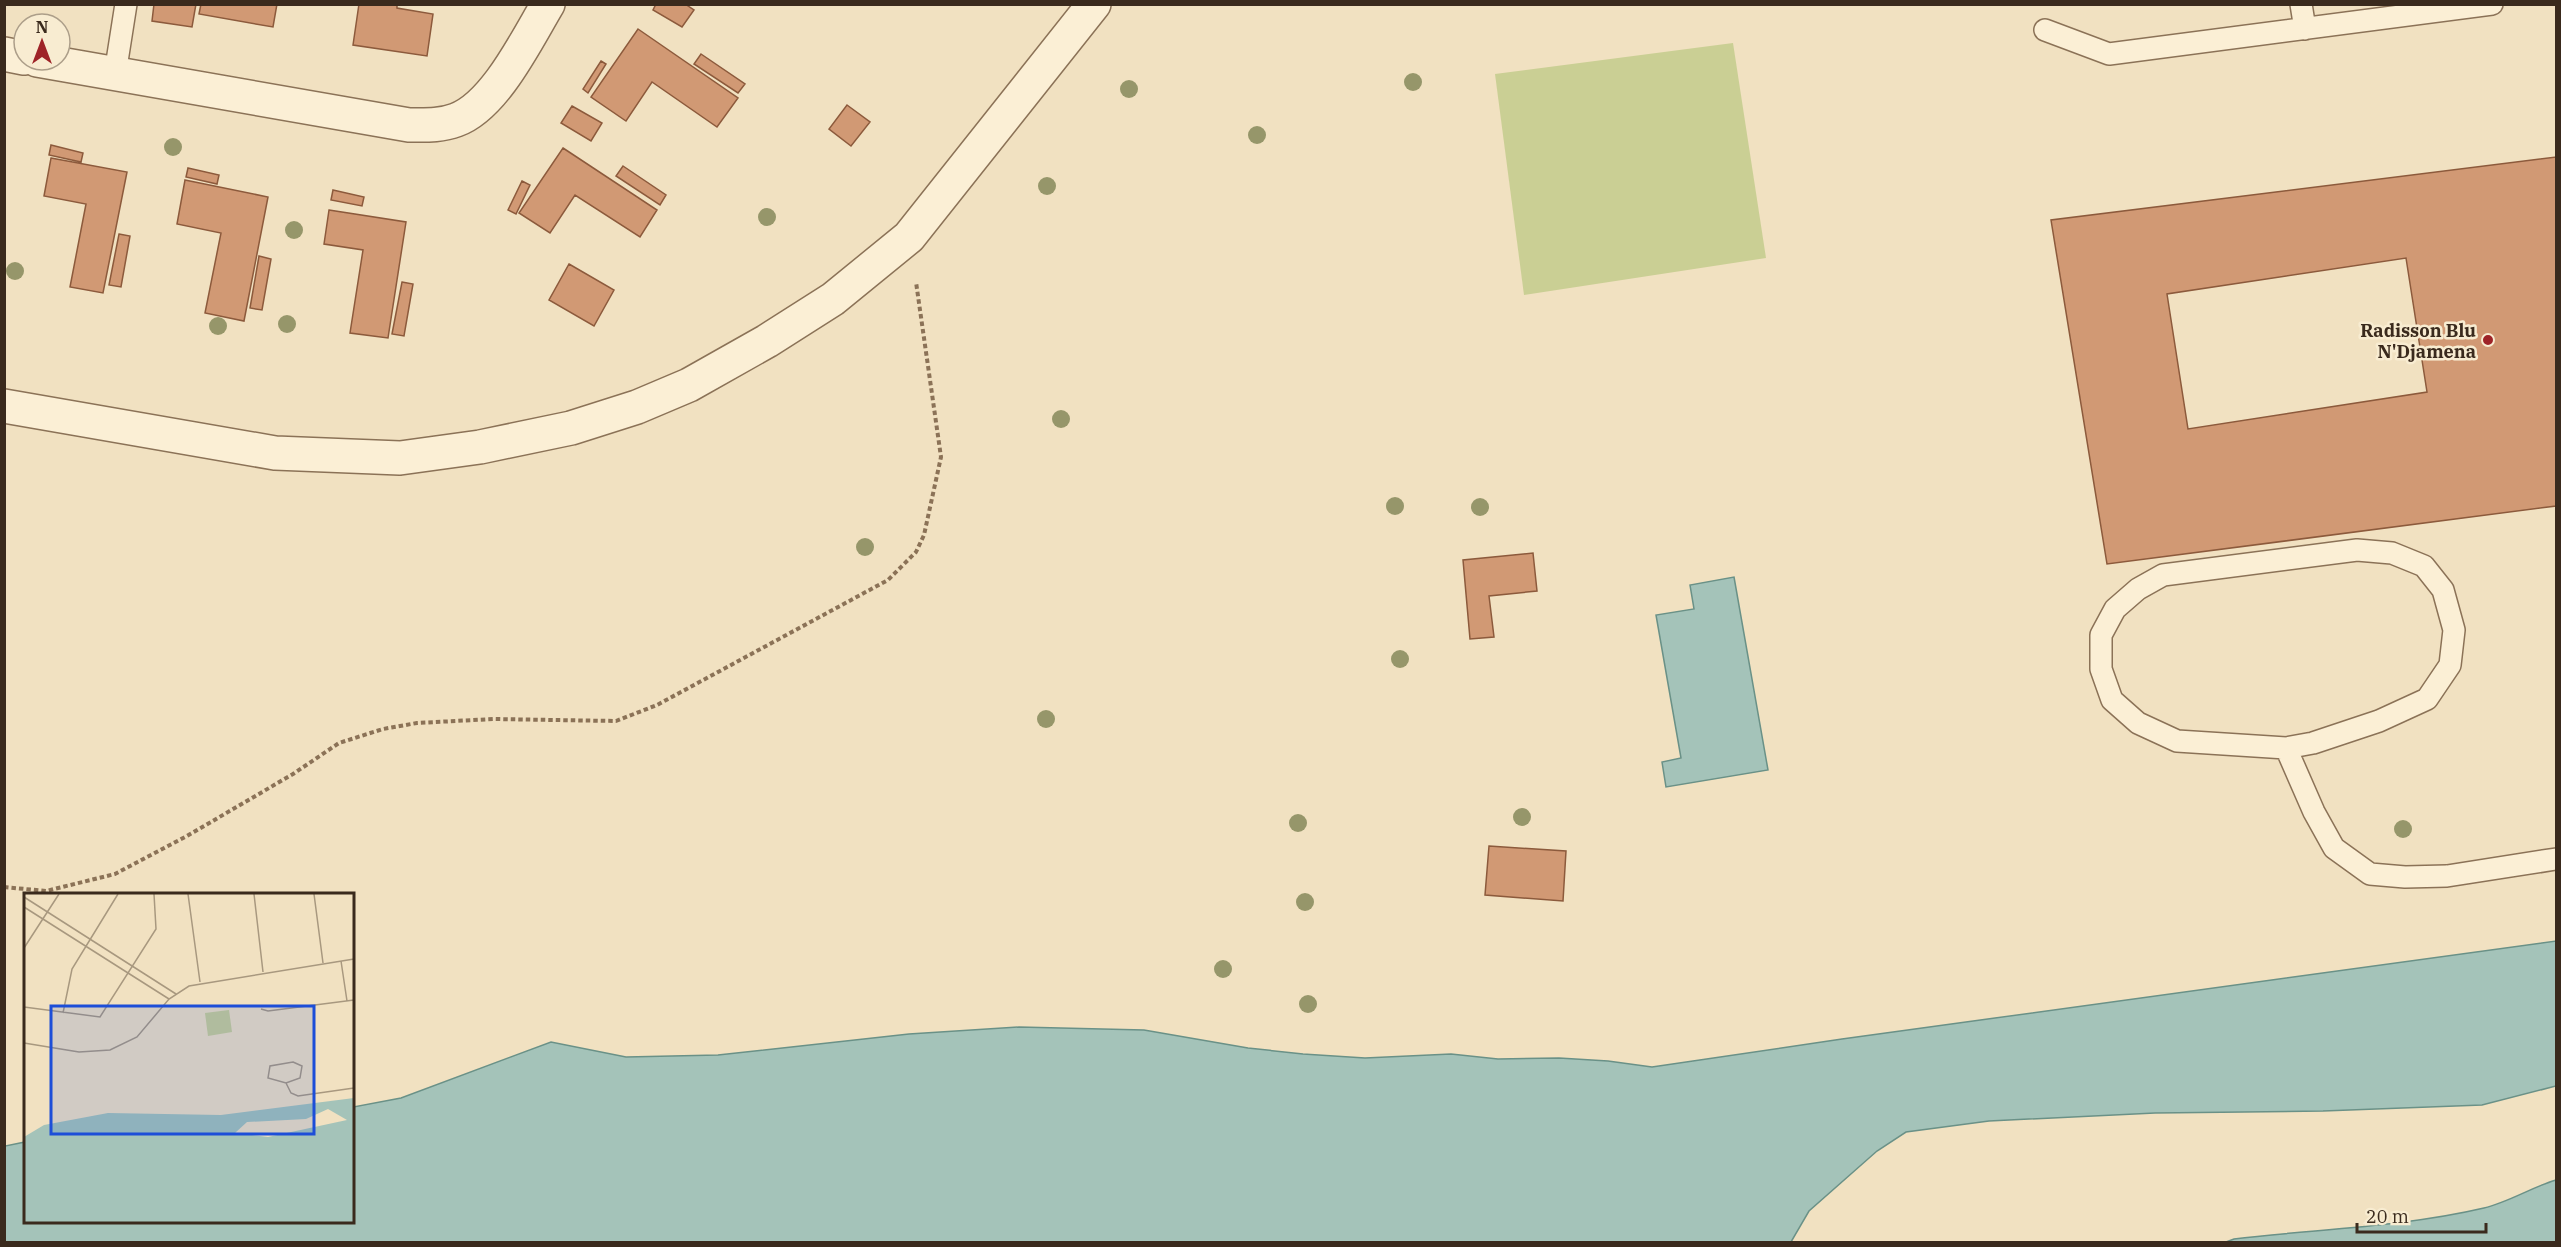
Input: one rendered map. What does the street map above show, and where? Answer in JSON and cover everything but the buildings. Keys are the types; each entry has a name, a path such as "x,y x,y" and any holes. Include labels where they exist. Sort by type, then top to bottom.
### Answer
{"street":[{"path":"72,66 409,125 433,126 457,120 477,108 494,91 548,4"},
{"path":"4,406 275,453 400,458 480,447 571,428 637,407 689,385 767,341 833,299 909,237 1094,4"}],"lane":[{"path":"115,74 126,4"},
{"path":"2301,4 2305,29"},
{"path":"2045,30 2109,54 2492,4"},
{"path":"2357,550 2392,553 2424,566 2443,590 2454,630 2450,665 2427,699 2379,720 2313,743 2286,748 2177,741 2138,723 2112,700 2101,669 2102,635 2115,609 2138,589 2163,575 2357,550"},
{"path":"2286,748 2314,812 2334,848 2370,874 2405,877 2447,876 2556,859"}],"path":[{"path":"4,886 46,891 115,874 293,774 339,743 383,729 417,723 493,719 616,720 657,705 888,580 916,552 924,536 941,457 909,237"}],"green space":[{"path":"1733,43 1766,258 1524,295 1495,74"}],"water":[{"path":"1734,577 1768,770 1666,787 1662,762 1681,758 1656,615 1694,609 1690,585"},
{"path":"2556,941 2556,1086 2482,1105 2323,1111 2155,1113 1989,1121 1906,1132 1877,1151 1809,1211 1791,1242 5,1242 5,1146 24,1142 24,1223 354,1223 354,1107 401,1098 551,1042 626,1057 718,1055 909,1034 1019,1027 1144,1030 1248,1048 1365,1058 1451,1054 1498,1059 1559,1058 1608,1061 1652,1067"},
{"path":"2556,1180 2556,1242 2226,1242 2234,1239 2391,1224 2453,1214 2484,1208"}],"place":[{"name":"Radisson Blu N'Djamena","path":"2488,340"}]}
